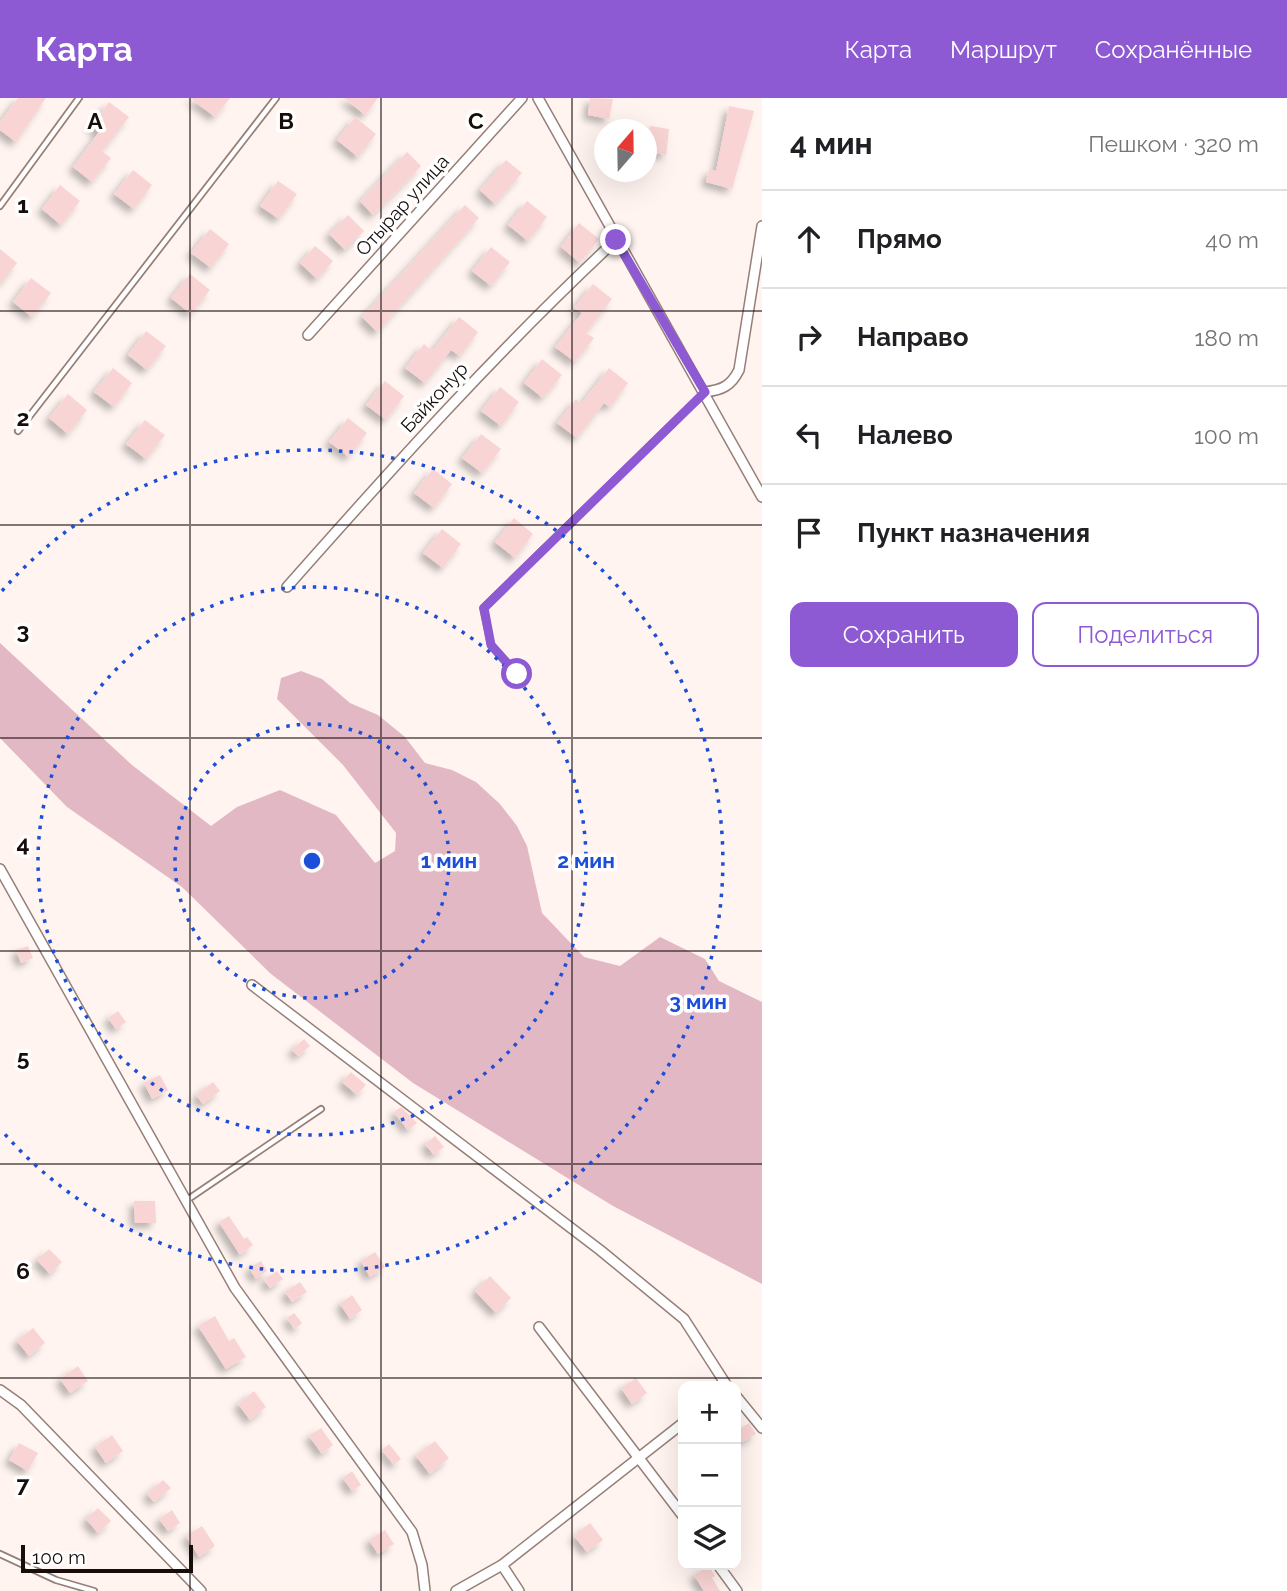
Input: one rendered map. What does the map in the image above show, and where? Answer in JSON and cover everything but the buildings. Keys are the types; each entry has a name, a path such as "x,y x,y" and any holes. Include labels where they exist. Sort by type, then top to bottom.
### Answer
{"street":[{"name":"Отырар улица","path":"308,335 522,98"},
{"path":"538,98 762,497"},
{"path":"705,392 721,390 734,381 740,370 762,226"},
{"name":"Байконур","path":"287,587 444,410 527,323 616,240"},
{"path":"0,869 235,1288 412,1532 422,1565 425,1591"},
{"path":"252,985 600,1250 684,1319 724,1381"},
{"path":"539,1327 678,1509"},
{"path":"0,1390 21,1405 201,1591"},
{"path":"741,1402 762,1428"},
{"path":"456,1591 502,1565 678,1427"},
{"path":"502,1565 519,1591"},
{"path":"722,1570 737,1591"}],"lane":[{"path":"0,206 79,98"},
{"path":"18,431 276,98"},
{"path":"517,674 491,645 484,608 705,392"},
{"path":"187,1200 321,1109"},
{"path":"0,1554 56,1580 94,1591"}],"shaded area":[{"path":"0,643 132,765 211,826 237,807 280,790 336,815 375,863 395,851 396,833 343,765 277,699 281,678 301,671 322,679 350,703 378,715 405,737 425,763 452,770 476,782 500,804 517,826 527,846 542,913 584,957 620,966 660,937 705,959 719,981 762,1002 762,1284 613,1206 413,1083 271,974 182,887 67,807 0,738"}],"route":[{"path":"517,674 491,645 484,608 705,392 616,240"}]}
